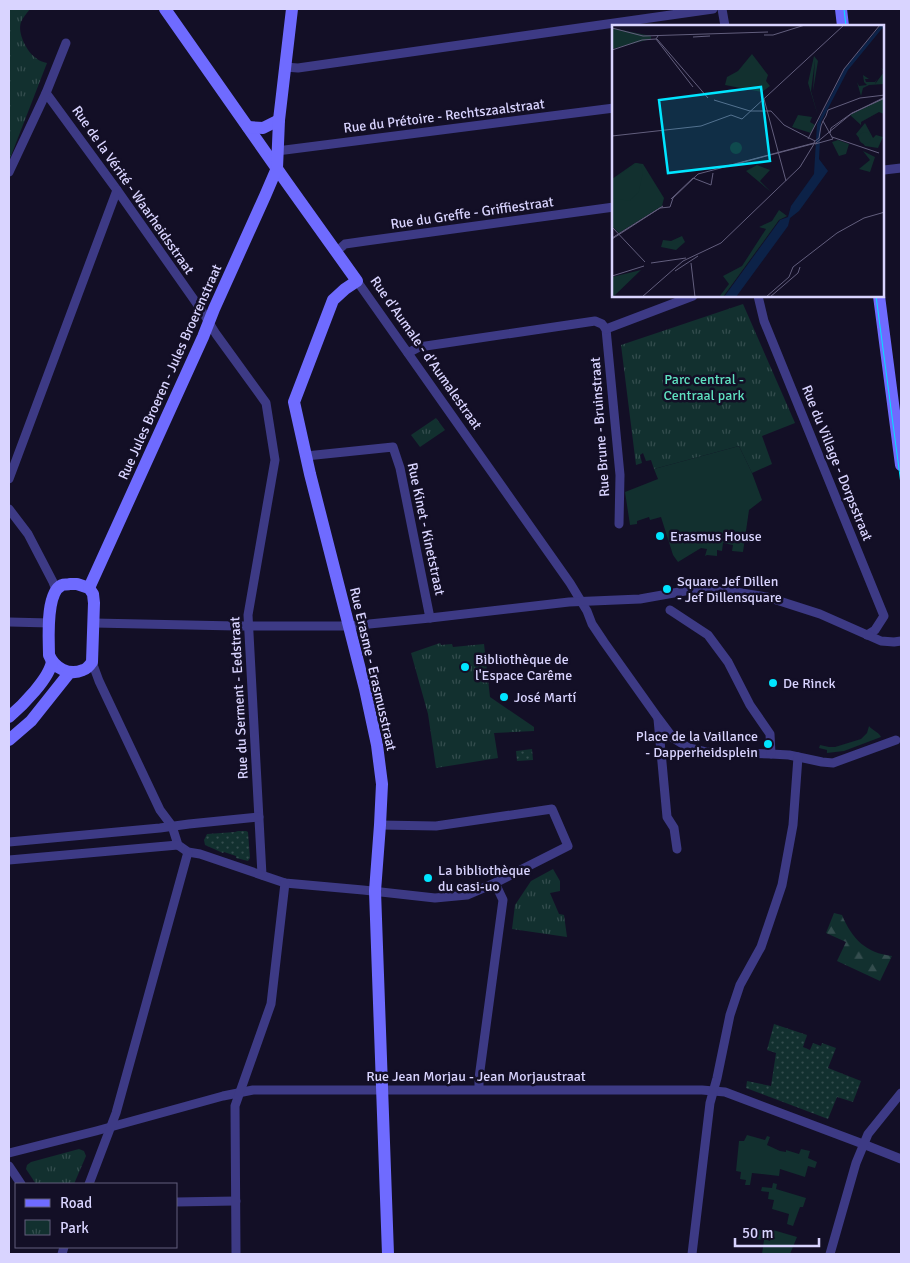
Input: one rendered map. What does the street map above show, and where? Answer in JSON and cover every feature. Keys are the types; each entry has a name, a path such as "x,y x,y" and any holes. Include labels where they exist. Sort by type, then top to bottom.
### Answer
{"street":[{"name":"Rue d'Aumale - d'Aumalestraat","path":"165,9 570,583 587,610 592,624 658,718"},
{"path":"277,168 279,120 292,9"},
{"path":"285,67 298,68 712,9"},
{"path":"722,9 724,25"},
{"path":"841,9 843,25"},
{"path":"9,172 46,93 66,44"},
{"name":"Rue de la Vérité - Waarheidsstraat","path":"46,93 117,190 266,403"},
{"name":"Rue du Prétoire - Rechtszaalstraat","path":"277,151 612,108"},
{"path":"248,127 263,128 279,120"},
{"name":"Rue Jules Broeren - Jules Broerenstraat","path":"89,588 277,168"},
{"path":"885,170 901,168"},
{"path":"9,479 117,190"},
{"name":"Rue du Greffe - Griffiestraat","path":"336,252 345,244 612,207"},
{"name":"Rue Erasme - Erasmusstraat","path":"357,281 333,300 294,402 365,689 377,746 382,784 375,891 388,1254"},
{"path":"408,353 419,347 595,321 602,324 606,329 688,298"},
{"name":"Rue du Village - Dorpsstraat","path":"758,298 764,321 884,616 875,630 867,635"},
{"path":"879,298 901,465"},
{"name":"Rue Brune - Bruinstraat","path":"606,329 620,475 619,524"},
{"name":"Rue du Serment - Eedstraat","path":"262,875 248,615 275,460 266,403"},
{"name":"Rue Kinet - Kinetstraat","path":"306,456 393,447 400,468 430,618"},
{"path":"9,509 28,534 56,590"},
{"path":"92,662 83,670 70,672 62,670 52,662 49,655 52,597 56,590 62,586 77,584 89,588 92,594 94,603 92,662 160,810 172,826 178,845 188,852 200,854 285,883 435,898 467,895 568,846 552,809 436,826 380,825"},
{"path":"94,623 349,626 569,602 640,598 696,589 729,591 767,597 820,614 881,641 898,641"},
{"path":"670,610 708,635 728,662 750,705 770,734 771,754"},
{"path":"9,622 50,623"},
{"path":"9,717 22,706 49,672 52,662"},
{"path":"9,740 31,721 70,672"},
{"path":"658,718 673,738 689,748 706,752 771,754 833,763 896,740"},
{"path":"658,718 667,817 674,828 677,849"},
{"path":"692,1254 710,1103 730,1015 740,985 761,947 782,885 793,825 798,757"},
{"path":"9,842 259,817"},
{"path":"9,860 178,845"},
{"path":"89,1183 116,1113 188,852"},
{"path":"236,1254 235,1106 271,1004 285,883"},
{"path":"479,1090 479,1078 503,900 495,883"},
{"name":"Rue Jean Morjau - Jean Morjaustraat","path":"9,1153 223,1096 253,1090 713,1091 724,1092 901,1159"},
{"path":"830,1254 856,1162 863,1144 868,1134 901,1093"},
{"path":"9,1166 20,1183"},
{"path":"178,1202 236,1201"}],"green space":[{"path":"9,9 30,9 21,22 20,31 26,47 40,61 47,63 9,161"},
{"name":"Parc central - Centraal park","path":"743,304 795,423 762,436 772,464 752,473 739,446 654,469 651,460 646,461 643,453 640,455 642,463 636,465 621,345"},
{"path":"436,418 445,430 420,447 411,435"},
{"path":"739,446 762,500 749,510 743,552 732,551 733,545 723,543 722,551 717,550 717,556 705,556 707,549 701,548 678,562 673,555 661,517 650,520 649,517 637,521 637,524 630,525 625,492 658,479 654,469"},
{"path":"440,643 441,645 452,644 453,647 484,644 490,697 534,727 534,731 494,733 498,758 436,768 428,714 411,653"},
{"path":"869,726 881,737 844,751 827,753 827,750 819,748 820,745 835,747 861,739 867,733"},
{"path":"532,749 533,760 517,761 516,751"},
{"path":"248,832 250,858 248,861 205,845 204,840 207,834"},
{"path":"553,869 560,881 560,891 550,893 559,914 564,915 567,937 512,929 515,905 531,881"},
{"path":"834,913 842,915 855,938 867,948 892,956 880,981 837,961 846,942 826,933"},
{"path":"774,1024 807,1035 803,1047 810,1050 813,1043 821,1046 822,1043 836,1048 828,1068 861,1081 853,1102 837,1097 828,1119 746,1088 747,1081 771,1086 776,1053 767,1050"},
{"path":"747,1135 765,1140 767,1136 770,1137 767,1145 780,1151 786,1152 786,1150 799,1154 801,1149 810,1151 808,1158 817,1162 815,1168 808,1166 805,1177 780,1169 779,1176 752,1173 750,1185 745,1185 746,1180 740,1179 741,1172 736,1171 739,1141 744,1141"},
{"path":"79,1149 84,1151 86,1156 74,1183 35,1183 26,1169 27,1165 31,1162"},
{"path":"773,1183 777,1184 776,1189 806,1198 803,1207 800,1207 793,1226 787,1224 789,1214 772,1209 774,1200 768,1199 769,1192 761,1191 762,1187 772,1188"},
{"path":"746,1228 767,1231 765,1239 770,1241 773,1230 797,1237 790,1254 762,1254 764,1240 745,1238"}],"tram line":[{"path":"844,9 846,25"},
{"path":"876,298 901,484"}],"place":[{"name":"Erasmus House","path":"660,536"},
{"name":"Square Jef Dillen - Jef Dillensquare","path":"667,589"},
{"name":"Bibliothèque de l'Espace Carême","path":"465,667"},
{"name":"De Rinck","path":"773,683"},
{"name":"José Martí","path":"504,697"},
{"name":"Place de la Vaillance - Dapperheidsplein","path":"768,744"},
{"name":"La bibliothèque du casi-uo","path":"428,878"}]}
